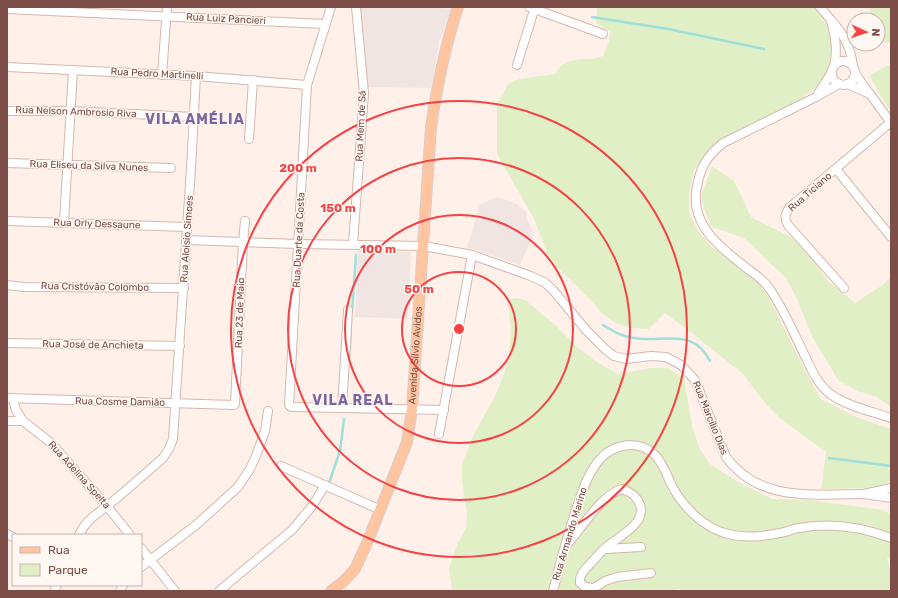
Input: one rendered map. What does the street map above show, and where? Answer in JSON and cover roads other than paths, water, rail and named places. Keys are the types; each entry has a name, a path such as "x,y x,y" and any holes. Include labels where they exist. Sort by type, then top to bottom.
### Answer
{"main road":[{"name":"Avenida Sílvio Avidos","path":"336,589 350,575 358,562 381,510 407,442 412,409 431,126 446,43 458,7"}],"street":[{"name":"Rua Duarte da Costa","path":"331,7 307,85 289,405 342,408"},
{"name":"Rua Mem de Sá","path":"353,244 364,93 356,7"},
{"path":"820,7 840,31 849,45 854,70 853,80 723,144 715,150 708,156 703,164 699,176 695,194 696,212 703,227 718,245 757,275 769,287 815,376 826,390 834,396 851,404 891,418"},
{"path":"517,65 533,8 603,34"},
{"name":"Rua Luiz Pancieri","path":"7,9 167,11 325,24"},
{"path":"162,75 167,11"},
{"path":"831,20 836,37 837,50 833,69 834,79 870,94"},
{"path":"816,97 837,63 844,61 851,64 891,123"},
{"name":"Rua Pedro Martinelli","path":"7,66 196,76 307,85"},
{"path":"64,222 73,70"},
{"name":"Rua Aloisio Simoes","path":"80,534 86,523 92,517 164,458 173,439 184,288 196,76"},
{"path":"249,139 253,80"},
{"name":"Rua Nelson Ambrosio Riva","path":"7,111 71,111 194,117"},
{"name":"Rua Ticiano","path":"844,288 788,225 785,217 790,208 891,123"},
{"name":"Rua Eliseu da Silva Nunes","path":"7,163 171,168"},
{"path":"836,169 891,237"},
{"name":"Rua Orly Dessaune","path":"7,221 187,227"},
{"name":"Rua 23 de Maio","path":"234,405 236,402 245,221"},
{"path":"186,240 424,246"},
{"name":"Rua Marcílio Dias","path":"424,246 472,255 528,274 544,282 586,330 614,356 626,359 657,356 673,360 681,364 695,380 726,457 732,466 745,478 764,487 782,492 811,494 864,494 891,498"},
{"path":"439,434 472,255"},
{"name":"Rua Cristóvão Colombo","path":"7,285 184,288"},
{"path":"348,310 342,408 444,410"},
{"name":"Rua José de Anchieta","path":"7,343 180,346"},
{"name":"Rua Cosme Damião","path":"10,399 234,405"},
{"name":"Rua Adelina Spelta","path":"10,399 23,421 51,443 107,506 129,534"},
{"path":"142,566 196,525 238,487 250,469 256,456 265,431 268,411"},
{"path":"7,421 23,421"},
{"name":"Rua Armando Marino","path":"553,591 563,550 588,476 604,455 621,446 638,446 655,455 673,488 687,507 703,521 726,534 752,537 816,525 835,525 869,530 891,538"},
{"path":"281,466 381,510"},
{"path":"219,591 292,530 313,505 326,485"},
{"name":"Rua Marcílio Dias","path":"864,494 891,488"},
{"path":"563,550 607,497 616,490 622,489 634,495 638,500 641,508 641,515 634,526 604,550 582,573 579,579 580,583 589,588 594,588 605,581 617,577 651,573"},
{"path":"604,550 641,547"},
{"path":"142,549 175,591"}],"waterway":[{"path":"592,17 668,29 764,49"},
{"path":"352,312 356,255"},
{"path":"349,362 351,321"},
{"path":"603,325 618,333 630,337 686,340 703,350 710,361"},
{"path":"329,483 340,451 344,419"},
{"path":"829,458 891,466"}],"district":[{"name":"VILA AMÉLIA","path":"195,119"},
{"name":"VILA REAL","path":"353,400"}]}
